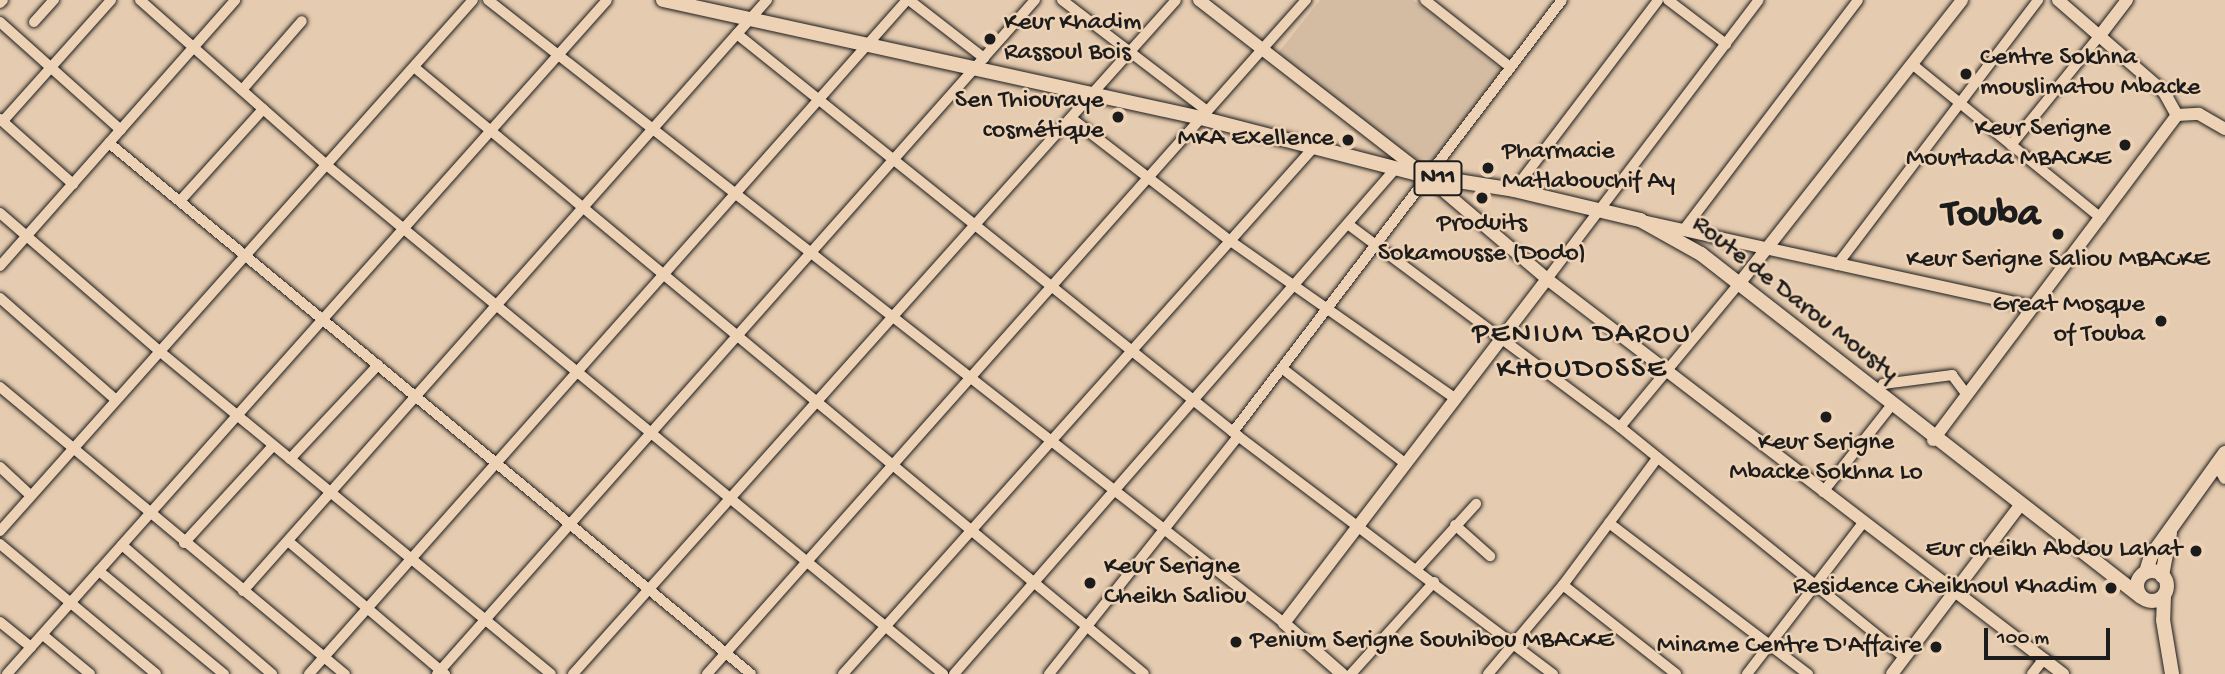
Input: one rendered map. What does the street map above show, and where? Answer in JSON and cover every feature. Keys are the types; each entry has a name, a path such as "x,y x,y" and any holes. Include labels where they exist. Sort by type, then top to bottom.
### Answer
{"main road":[{"name":"Route de Darou Mousty","path":"663,0 698,4 750,19 1089,96 1204,115 1426,176 1514,190 1640,220 1701,254 1933,440 2110,573 2152,598"},
{"path":"2172,674 2163,620 2152,598 2136,585 2170,530 2221,458"},
{"path":"2152,598 2166,583 2162,576 2170,530"},
{"path":"2110,573 2162,576"}],"street":[{"path":"34,22 54,0"},
{"path":"73,184 1,120 111,0"},
{"path":"140,0 324,163 943,674"},
{"path":"0,266 235,0"},
{"path":"0,530 324,163 473,0"},
{"path":"488,0 1168,529 1342,674"},
{"path":"7,674 607,0"},
{"path":"243,591 767,0"},
{"path":"309,674 908,0 984,58"},
{"path":"288,541 441,673 486,618 1035,0"},
{"path":"1062,0 1129,51 1204,115"},
{"path":"573,674 1176,0"},
{"path":"1199,0 1426,176 1547,279 2063,674"},
{"path":"707,674 1306,0"},
{"path":"1049,674 1090,629 1168,529 1426,176 1562,0"},
{"path":"1514,190 1658,0"},
{"path":"1668,0 1726,44"},
{"path":"1284,623 1547,279 1603,211 1759,0"},
{"path":"1685,228 1858,0"},
{"path":"1620,427 1770,249 1962,0"},
{"path":"1837,265 2038,0"},
{"path":"2058,0 2101,34 2164,92 2177,114"},
{"path":"2011,145 2127,0"},
{"path":"1431,2 1510,67"},
{"path":"242,90 302,21"},
{"path":"0,22 121,130"},
{"path":"737,34 1236,434 1553,674"},
{"path":"1912,64 2101,218"},
{"path":"414,67 1144,674"},
{"path":"180,201 262,109"},
{"path":"2177,114 2199,114 2225,129"},
{"path":"1933,440 2177,114"},
{"path":"1071,118 1229,240 1455,398"},
{"path":"109,143 751,674"},
{"path":"843,674 1055,441 1229,240 1315,146"},
{"path":"954,674 1349,225 1396,168"},
{"path":"0,213 158,350 551,674"},
{"path":"1640,220 2033,307"},
{"path":"1349,225 1620,427 1656,460 1904,657"},
{"path":"0,298 115,399"},
{"path":"290,459 378,365"},
{"path":"1283,369 1406,464"},
{"path":"1884,384 1952,375 1966,396"},
{"path":"0,387 184,543 345,674"},
{"path":"1823,492 1891,406"},
{"path":"184,543 273,446"},
{"path":"2221,458 2225,478"},
{"path":"1488,674 1563,585 1656,460"},
{"path":"0,467 30,495"},
{"path":"1417,569 1476,504"},
{"path":"1892,674 2021,504"},
{"path":"1609,523 1808,674"},
{"path":"1747,674 1863,523"},
{"path":"1455,525 1490,556"},
{"path":"0,544 156,674"},
{"path":"122,545 272,674"},
{"path":"99,571 224,674"},
{"path":"1351,674 1434,582"},
{"path":"1563,585 1676,674"},
{"path":"0,622 31,647"},
{"path":"43,635 90,674"},
{"path":"2032,674 2043,660"}],"shaded area":[{"path":"1320,0 1413,0 1504,72 1423,174 1275,57"}],"place":[{"name":"Keur Khadim Rassoul Bois","path":"990,39"},
{"name":"Centre Sokhna mouslimatou Mbacke","path":"1966,74"},
{"name":"Sen Thiouraye cosmétique","path":"1118,117"},
{"name":"MKA Exellence","path":"1348,140"},
{"name":"Keur Serigne Mourtada MBACKE","path":"2125,145"},
{"name":"Pharmacie Matlabouchif Ay","path":"1488,168"},
{"name":"Produits Sokamousse (Dodo)","path":"1482,198"},
{"name":"Keur Serigne Saliou MBACKE","path":"2058,234"},
{"name":"Great Mosque of Touba","path":"2161,321"},
{"name":"Keur Serigne Mbacke Sokhna Lo","path":"1826,417"},
{"name":"Eur cheikh Abdou Lahat","path":"2196,551"},
{"name":"Keur Serigne Cheikh Saliou","path":"1090,583"},
{"name":"Residence Cheikhoul Khadim","path":"2111,588"},
{"name":"Penium Serigne Souhibou MBACKE","path":"1236,642"},
{"name":"Miname Centre D'Affaire","path":"1936,647"}],"district":[{"name":"Touba","path":"1991,216"},
{"name":"PENIUM DAROU KHOUDOSSE","path":"1582,353"}]}
